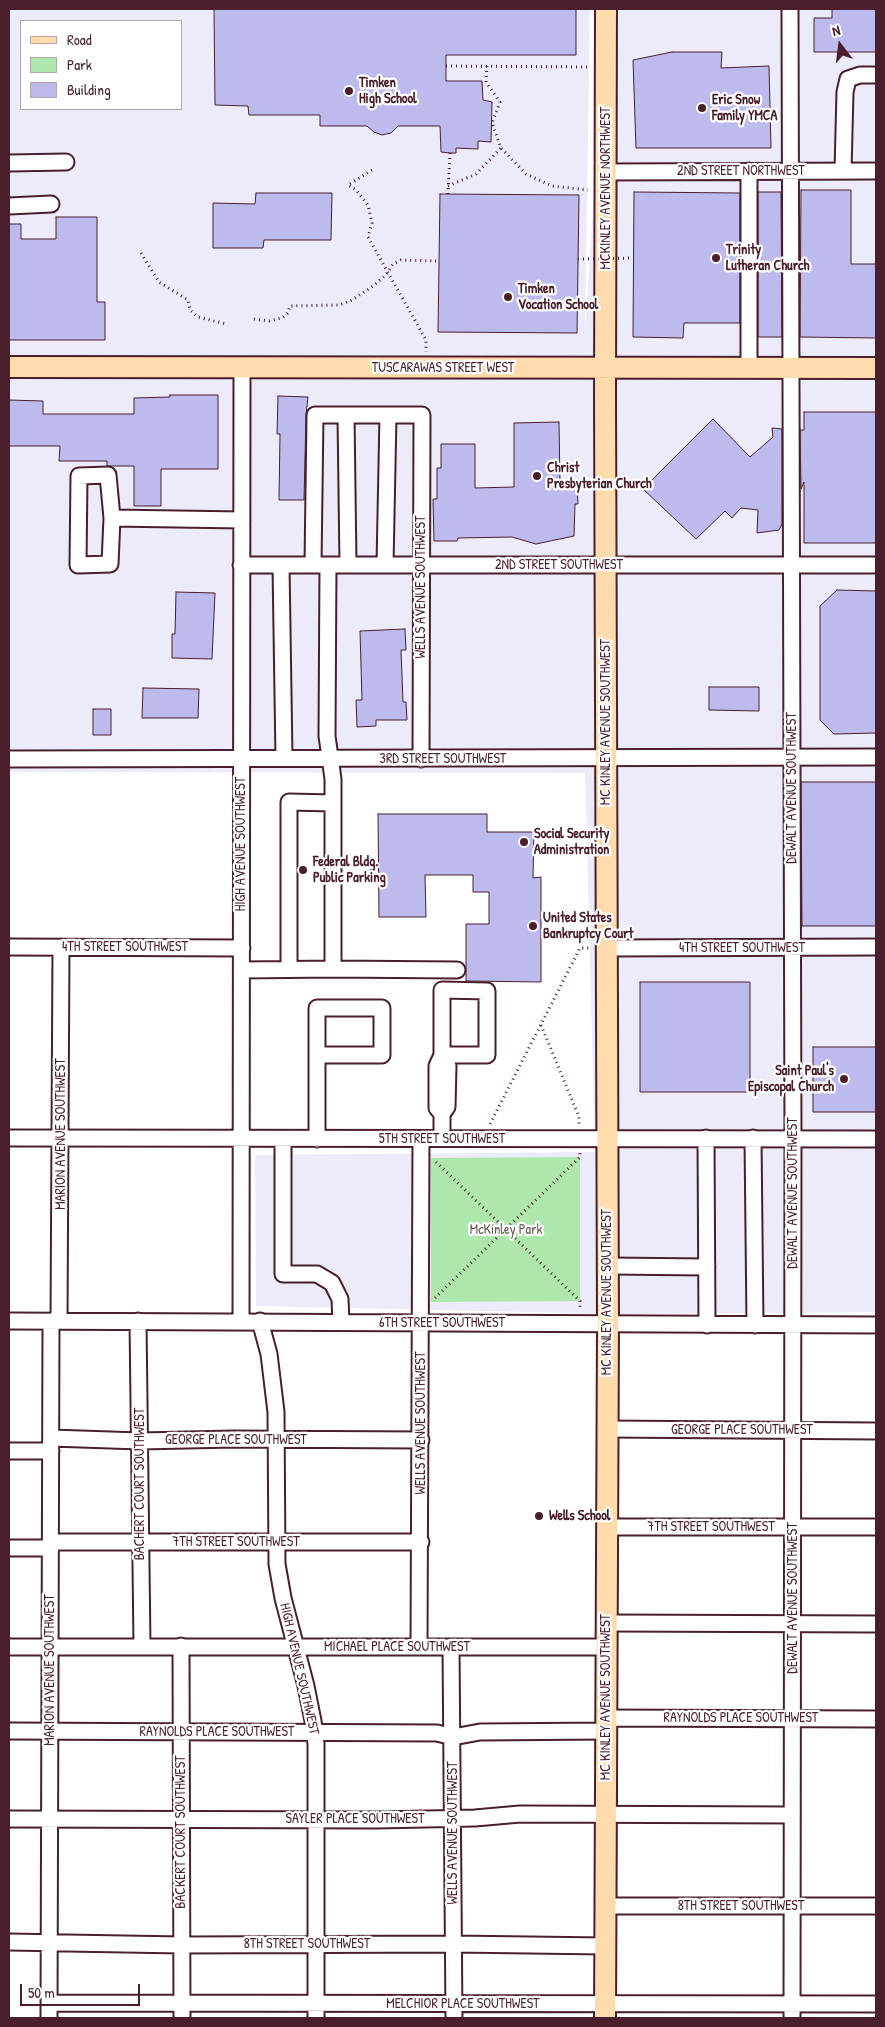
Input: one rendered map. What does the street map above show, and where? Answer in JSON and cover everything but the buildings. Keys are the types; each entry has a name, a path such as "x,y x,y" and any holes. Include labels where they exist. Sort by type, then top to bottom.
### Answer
{"main road":[{"name":"MCKINLEY AVENUE NORTHWEST","path":"605,566 606,9"},
{"name":"TUSCARAWAS STREET WEST","path":"9,367 876,368"},
{"name":"MC KINLEY AVENUE SOUTHWEST","path":"605,566 608,1266 605,2011"}],"street":[{"name":"DEWALT AVENUE SOUTHWEST","path":"790,9 792,171 793,1138 792,2011"},
{"path":"843,171 845,92 848,78 860,75 876,75"},
{"path":"9,163 66,162"},
{"path":"749,171 749,367"},
{"name":"2ND STREET NORTHWEST","path":"606,172 876,171"},
{"path":"9,206 51,204"},
{"name":"HIGH AVENUE SOUTHWEST","path":"241,1321 242,368"},
{"path":"333,970 333,778 327,736 315,415 388,415 385,565"},
{"path":"346,415 348,565"},
{"name":"WELLS AVENUE SOUTHWEST","path":"388,415 422,415 421,759"},
{"path":"108,475 112,518 110,564 78,565 80,476 108,475"},
{"path":"112,518 242,520"},
{"name":"2ND STREET SOUTHWEST","path":"241,565 876,565"},
{"path":"281,565 284,758"},
{"name":"3RD STREET SOUTHWEST","path":"9,758 876,757"},
{"path":"289,969 289,802 333,803"},
{"name":"4TH STREET SOUTHWEST","path":"9,947 242,948"},
{"name":"MARION AVENUE SOUTHWEST","path":"49,2018 51,1444 61,1138 62,947"},
{"name":"4TH STREET SOUTHWEST","path":"607,948 876,947"},
{"path":"242,970 457,970"},
{"path":"442,1054 487,1056 487,991 442,990 442,1054 437,1066 437,1108 442,1114 442,1138"},
{"path":"317,1055 382,1055 382,1008 317,1008 317,1055 317,1139"},
{"name":"5TH STREET SOUTHWEST","path":"9,1138 876,1139"},
{"path":"706,1138 707,1325"},
{"path":"753,1138 755,1325"},
{"path":"284,1139 283,1274 317,1274 332,1283 340,1300 341,1322"},
{"name":"WELLS AVENUE SOUTHWEST","path":"419,1647 421,1440 425,1323 421,1139"},
{"path":"608,1266 707,1267"},
{"name":"6TH STREET SOUTHWEST","path":"9,1321 876,1325"},
{"name":"BACHERT COURT SOUTHWEST","path":"138,1321 142,1646"},
{"name":"HIGH AVENUE SOUTHWEST","path":"260,1321 269,1354 274,1391 276,1564 306,1686 315,1732 316,2011"},
{"name":"GEORGE PLACE SOUTHWEST","path":"607,1429 876,1430"},
{"name":"GEORGE PLACE SOUTHWEST","path":"9,1451 51,1444 140,1441 276,1439 421,1440"},
{"name":"7TH STREET SOUTHWEST","path":"606,1527 876,1527"},
{"name":"7TH STREET SOUTHWEST","path":"9,1548 140,1541 421,1542"},
{"path":"606,1623 876,1624"},
{"name":"BACKERT COURT SOUTHWEST","path":"181,1646 182,2018"},
{"name":"MICHAEL PLACE SOUTHWEST","path":"9,1647 606,1647"},
{"name":"WELLS AVENUE SOUTHWEST","path":"451,1647 454,2011"},
{"name":"RAYNOLDS PLACE SOUTHWEST","path":"9,1731 437,1733 453,1737 480,1732 605,1725 792,1718 876,1719"},
{"name":"SAYLER PLACE SOUTHWEST","path":"9,1819 316,1820 453,1818 520,1814 792,1814"},
{"name":"8TH STREET SOUTHWEST","path":"605,1906 876,1906"},
{"name":"8TH STREET SOUTHWEST","path":"9,1942 182,1945 454,1944 605,1946"},
{"name":"MELCHIOR PLACE SOUTHWEST","path":"49,2003 182,2002 316,2011 792,2011 876,2004"}],"path":[{"path":"446,66 606,67"},
{"path":"487,66 486,82 500,102 492,123 501,148 526,174 552,186 606,192"},
{"path":"448,186 476,174 501,148"},
{"path":"448,194 450,153"},
{"path":"372,170 348,185 356,190 368,205 372,223 368,238 426,340 427,368"},
{"path":"141,253 159,282 188,300 190,310 198,317 226,324"},
{"path":"578,259 634,258"},
{"path":"254,319 269,321 282,318 288,313 290,306 339,305 362,294 388,272 393,264 401,260 439,261"},
{"path":"483,1138 580,948 607,948"},
{"path":"425,1323 429,1304 580,1157 579,1117 541,1025"},
{"path":"421,1154 429,1154 580,1301 581,1324"}],"shaded area":[{"path":"9,9 590,9 585,330 606,9 876,9 876,1312 618,1314 256,1306 255,1155 595,1152 585,773 9,772"}],"green space":[{"name":"McKinley Park","path":"580,1157 580,1301 431,1302 431,1158"}],"place":[{"name":"Timken High School","path":"349,91"},
{"name":"Eric Snow Family YMCA","path":"702,108"},
{"name":"Trinity Lutheran Church","path":"716,258"},
{"name":"Timken Vocation School","path":"508,297"},
{"name":"Christ Presbyterian Church","path":"537,476"},
{"name":"Social Security Administration","path":"524,842"},
{"name":"Federal Bldg. Public Parking","path":"303,870"},
{"name":"United States Bankruptcy Court","path":"533,926"},
{"name":"Saint Paul's Episcopal Church","path":"844,1079"},
{"name":"Wells School","path":"539,1516"}]}
